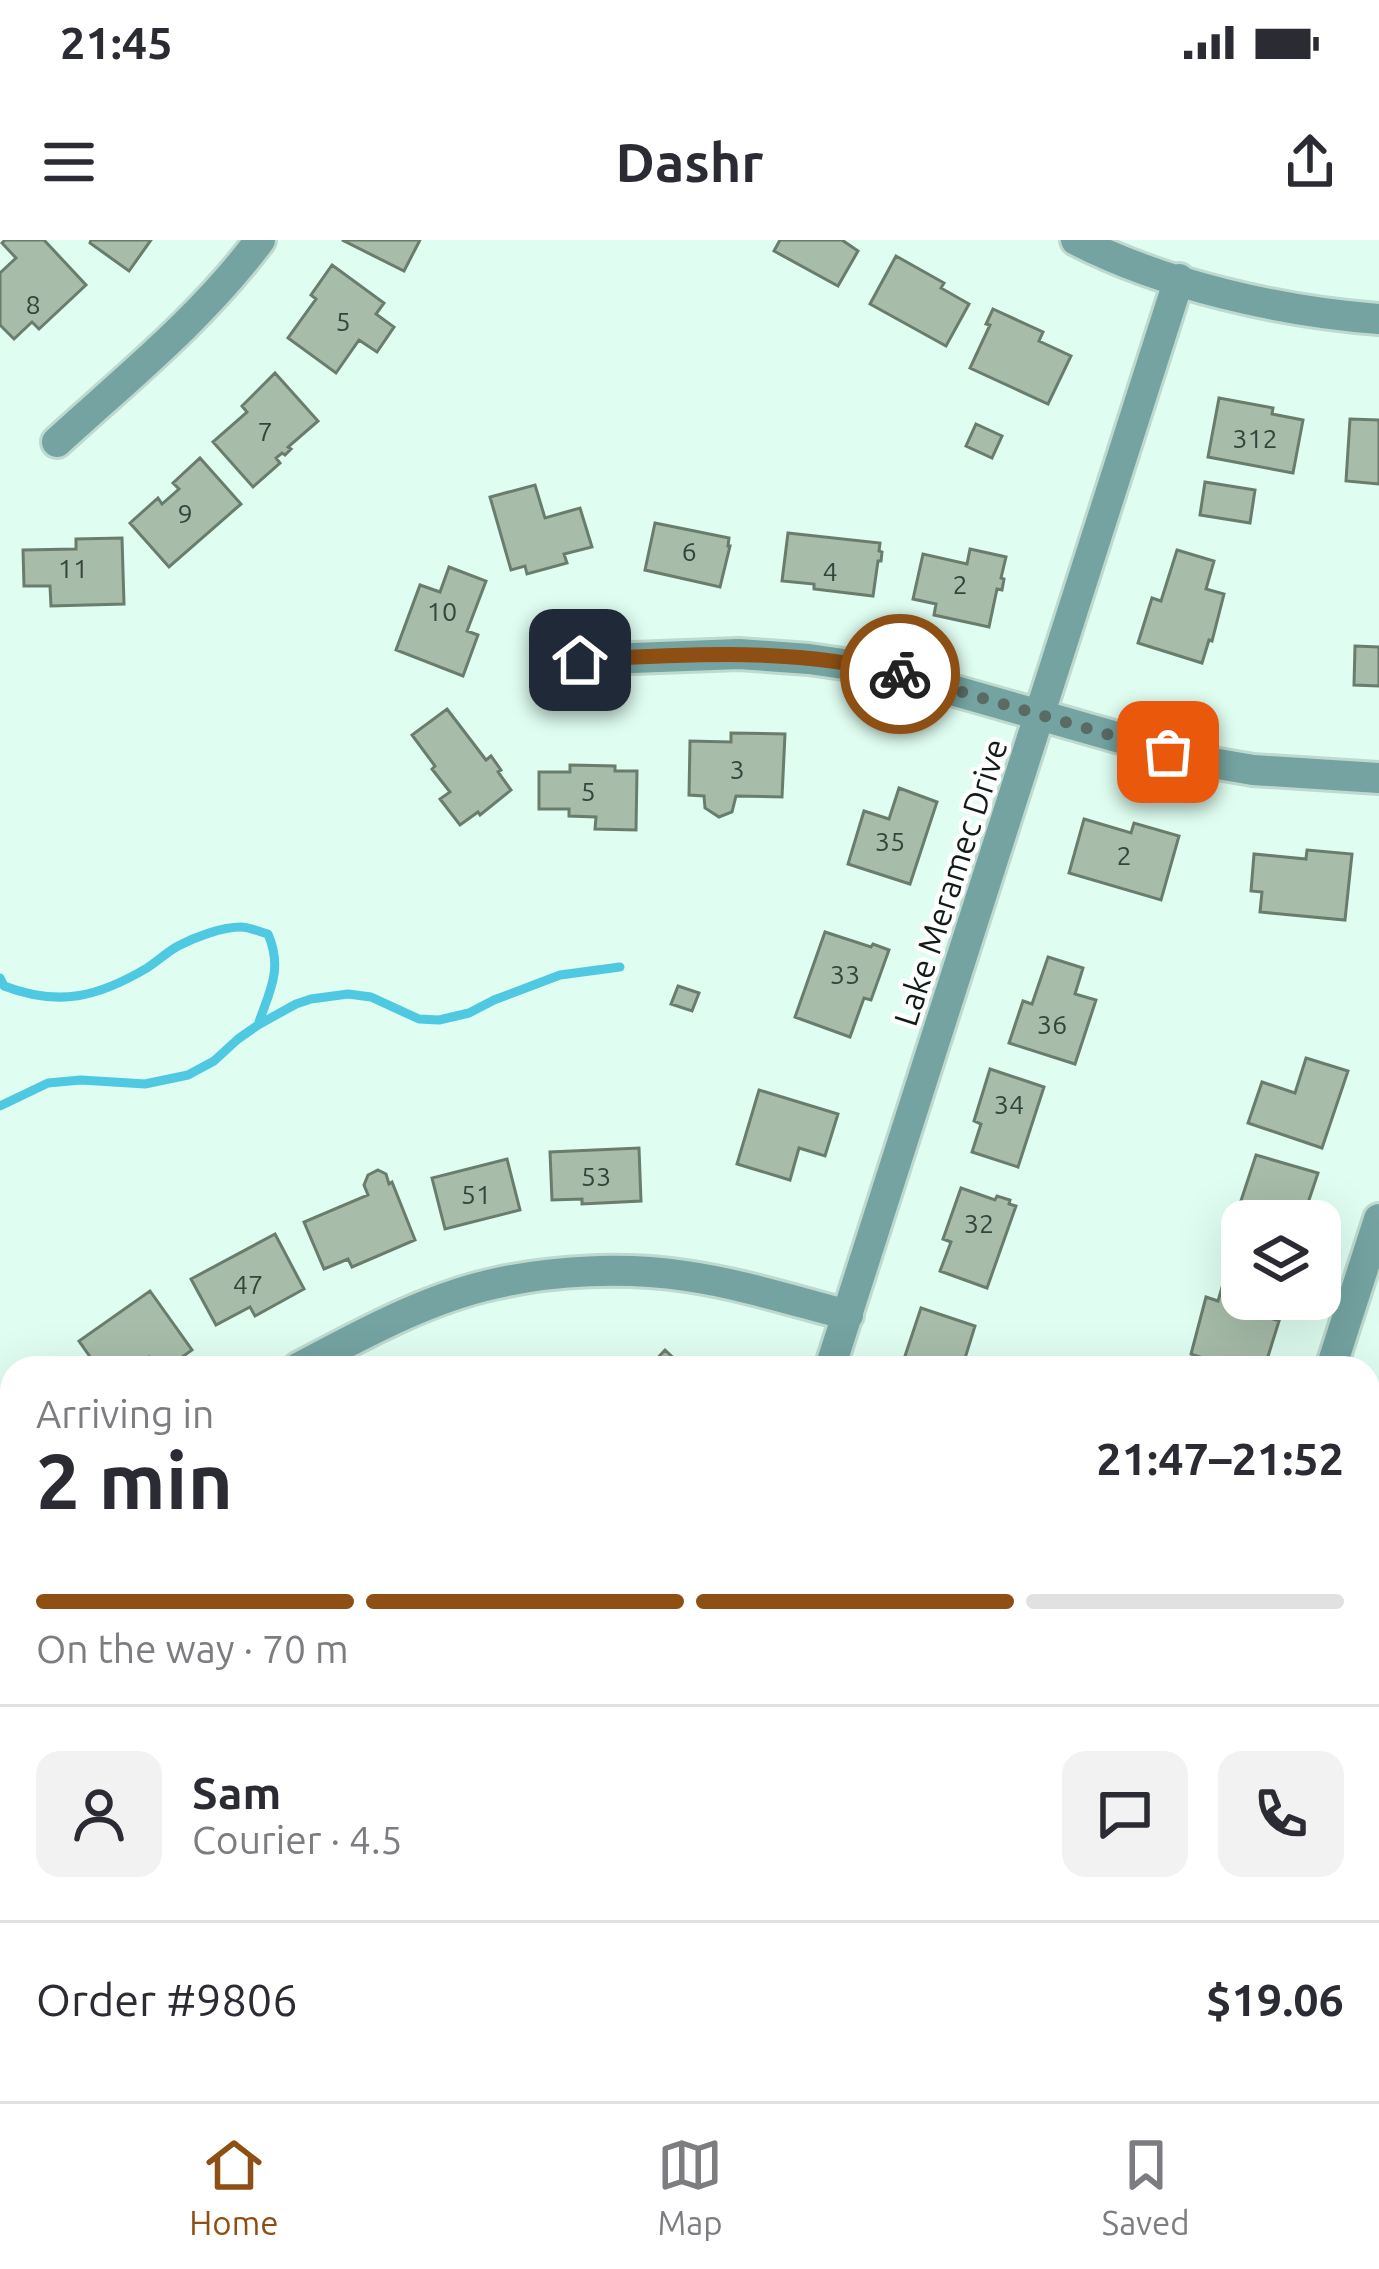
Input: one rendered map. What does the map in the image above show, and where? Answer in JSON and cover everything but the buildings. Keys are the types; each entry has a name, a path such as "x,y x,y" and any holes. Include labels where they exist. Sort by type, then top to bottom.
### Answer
{"street":[{"path":"57,442 176,334 260,240"},
{"path":"1076,240 1179,280 1304,311 1379,320"},
{"name":"Lake Meramec Drive","path":"834,1356 1179,280"},
{"path":"580,660 739,654 878,669 1201,761 1253,770 1379,778"},
{"path":"1335,1356 1379,1220"},
{"path":"321,1356 434,1303 492,1284 552,1275 684,1276 848,1315"}],"waterway":[{"path":"0,978 4,986 24,992 78,996 129,978 192,939 244,927 268,934 274,958 273,979 259,1022"},
{"path":"0,1106 48,1083 145,1084 188,1075 214,1061 258,1025 311,999 348,994 371,997 419,1019 439,1020 469,1013 560,975 620,967"}],"way so far":[{"path":"900,674 1168,752"}],"route":[{"path":"580,660 739,654 809,659 900,674"}]}
